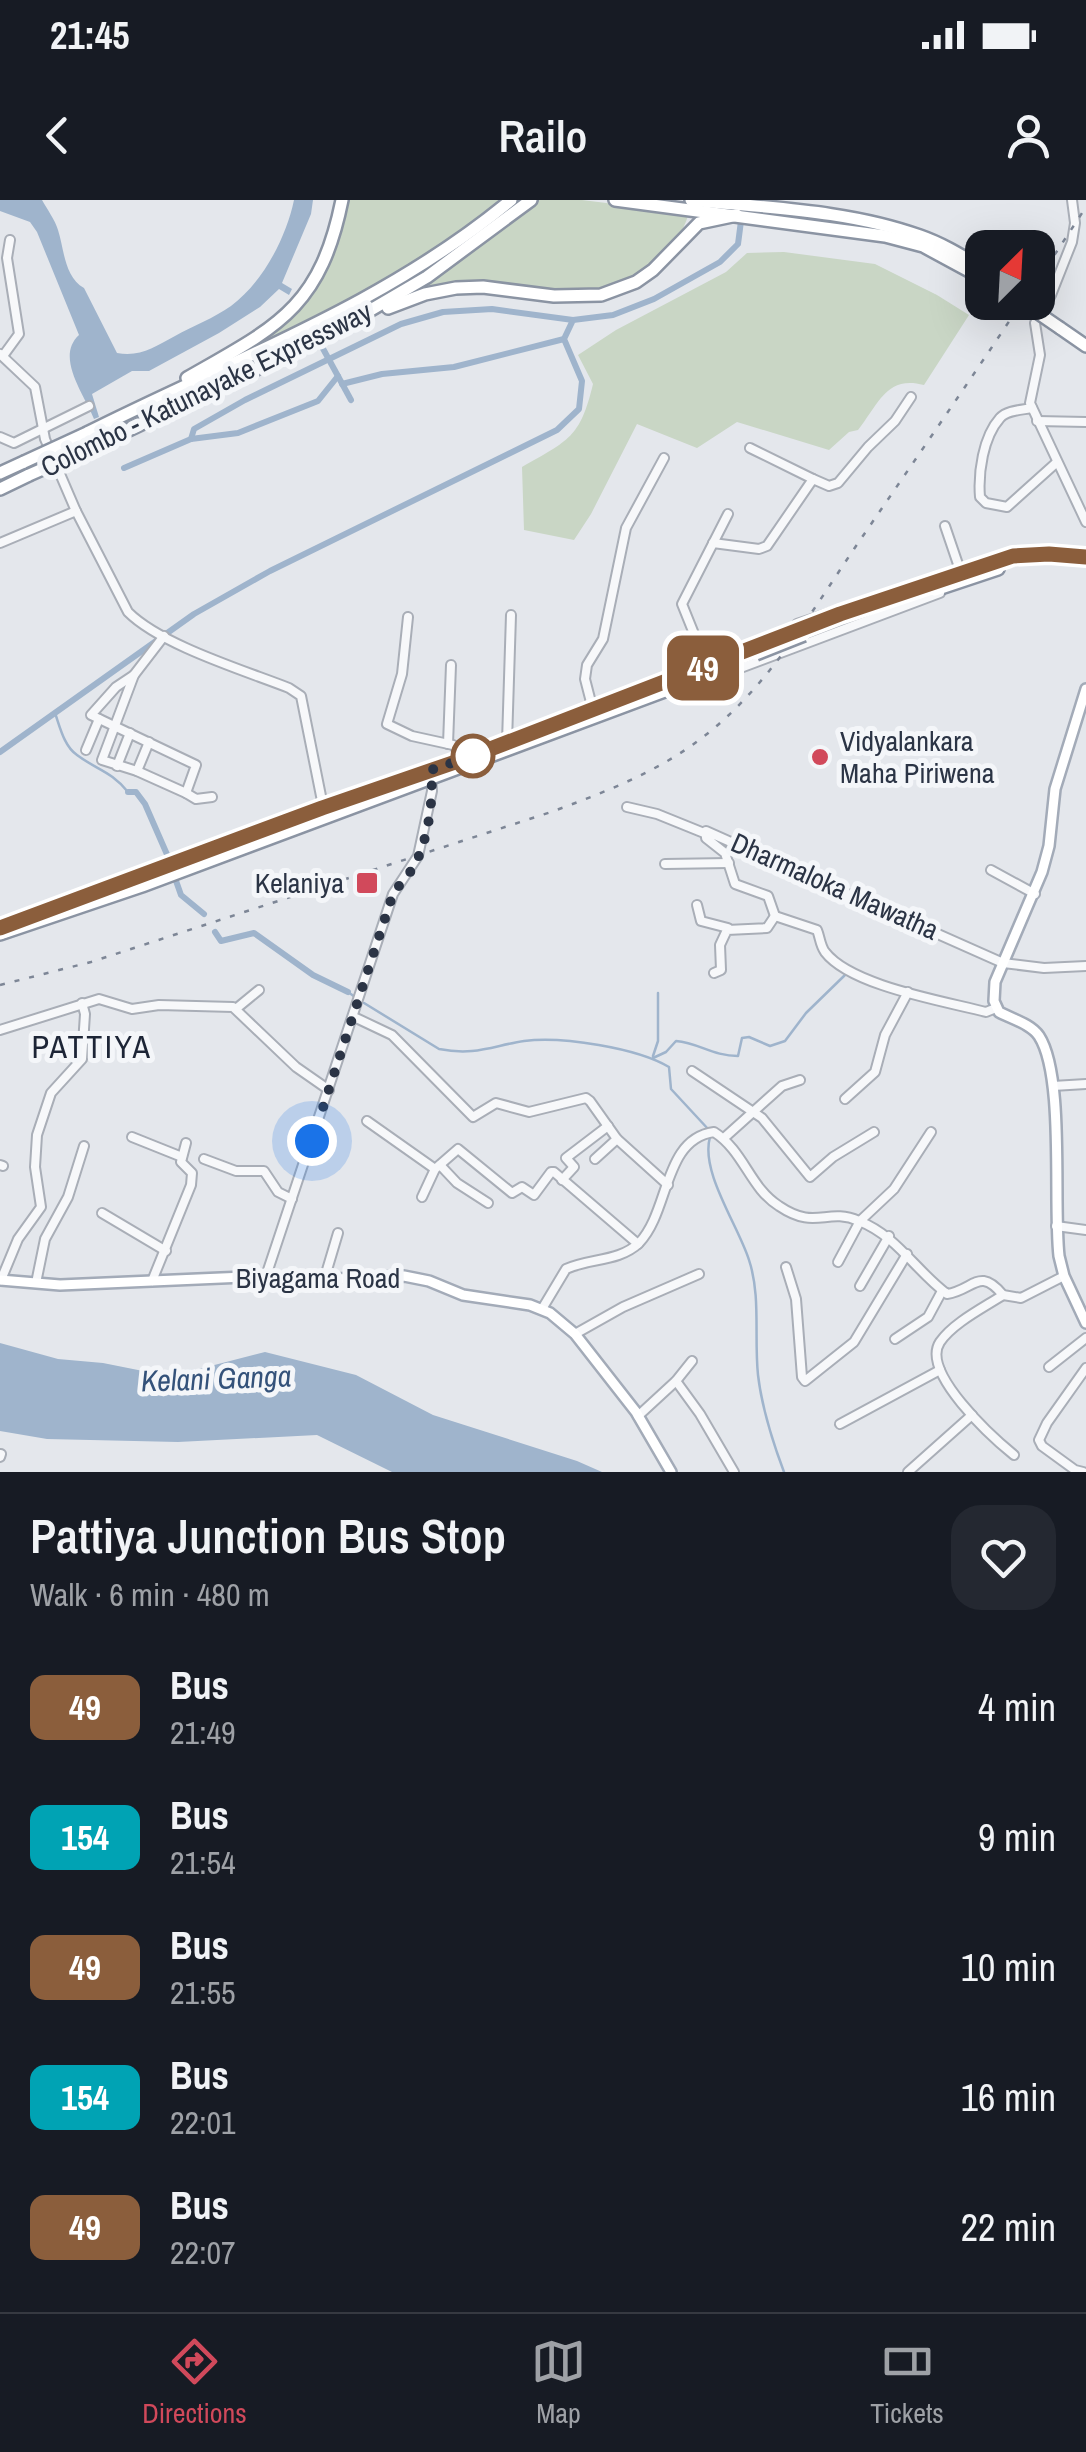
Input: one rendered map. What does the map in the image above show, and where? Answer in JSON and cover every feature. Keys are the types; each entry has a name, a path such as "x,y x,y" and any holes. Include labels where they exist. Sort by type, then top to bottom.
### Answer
{"highway":[{"path":"127,413 260,337 289,314 324,264 342,200"},
{"name":"Colombo - Katunayake Expressway","path":"26,469 127,413 290,338 378,292 443,252 511,200"},
{"name":"Colombo - Katunayake Expressway","path":"26,469 95,446 328,335 426,276 531,200"},
{"path":"616,200 664,206 693,202 891,227 947,247 965,258"},
{"path":"681,239 693,202"},
{"path":"328,335 401,302 456,288 483,287 554,296 601,295 636,282 703,220 733,206 905,241 965,268"},
{"path":"1055,319 1086,346"},
{"path":"1053,320 1086,337"},
{"path":"0,473 26,469"},
{"path":"0,489 26,469"},
{"path":"0,931 648,694 788,632 1028,554 1086,561"},
{"path":"431,774 593,710 648,694"}],"main road":[{"path":"1086,689 1055,789 1049,846 1035,894 994,989 996,1008 1039,1035 1053,1086 1056,1226 1064,1276 1086,1323"},
{"name":"Biyagama Road","path":"0,1280 152,1282 266,1276 324,1280 404,1276 463,1295 542,1309 576,1334 638,1416 671,1472"}],"street":[{"path":"1072,200 1072,242 1035,323 1040,355 1031,390 1036,421 1086,522"},
{"path":"10,240 8,258 19,334 1,355 35,387 42,428 76,511 128,612 164,636 301,696 324,812"},
{"path":"750,448 829,486 838,484 895,422 911,396"},
{"path":"0,449 89,406"},
{"path":"1032,408 1006,414 999,420 980,466 980,497 986,503 1007,506 1056,462"},
{"path":"1036,421 1086,422"},
{"path":"0,437 14,442"},
{"path":"593,710 585,679 587,666 602,638 626,528 664,458"},
{"path":"713,544 764,549 813,479"},
{"path":"0,544 76,511"},
{"path":"705,661 682,604 728,514"},
{"path":"945,526 962,576"},
{"path":"648,694 667,676 735,648 938,576 962,576"},
{"path":"648,694 676,692 892,613 962,576"},
{"path":"507,742 510,614"},
{"path":"824,615 831,634"},
{"path":"408,617 402,674 387,724 412,736 448,744 467,758"},
{"path":"164,636 134,675 98,704 91,716 196,766 186,793"},
{"path":"735,648 742,666"},
{"path":"448,744 451,664"},
{"path":"134,675 102,757 196,799 212,797"},
{"path":"86,750 99,719"},
{"path":"117,766 130,733"},
{"path":"137,770 148,742"},
{"path":"266,1276 393,894 418,856 432,791 431,774"},
{"path":"628,807 704,833"},
{"name":"Dharmaloka Mawatha","path":"775,916 768,896 735,884 725,853 704,833 717,834 1003,963 1044,968 1086,966"},
{"path":"665,864 729,863"},
{"path":"991,870 1035,894"},
{"path":"697,904 701,921 730,928 766,928 775,916 817,930 826,954 870,982 986,1012 996,1008"},
{"path":"714,973 720,970 720,946 730,928"},
{"path":"0,1030 99,1000 132,1009 237,1008 259,990"},
{"path":"845,1099 874,1072 885,1035 908,992"},
{"path":"0,1280 18,1238 41,1207 35,1167 37,1135 52,1092 82,1059 82,1003"},
{"path":"237,1008 296,1067 329,1090"},
{"path":"354,1017 392,1035 472,1117 496,1104 529,1112 586,1098 617,1139 668,1186"},
{"path":"692,1071 755,1112 784,1141 789,1154 810,1177 874,1132"},
{"path":"724,1138 782,1086 800,1080"},
{"path":"1053,1086 1086,1084"},
{"path":"367,1121 488,1203"},
{"path":"562,1180 574,1168 566,1158 608,1126"},
{"path":"838,1262 860,1221 894,1189 931,1132"},
{"path":"542,1309 566,1268 623,1255 638,1244 654,1222 684,1145 710,1133 724,1138 747,1165 763,1194 777,1205 810,1220 844,1216 860,1221 889,1236 942,1290 952,1294 986,1280 1003,1295 1021,1298 1064,1276"},
{"path":"132,1137 182,1157"},
{"path":"836,1138 843,1152"},
{"path":"595,1159 617,1139"},
{"path":"152,1282 192,1176 181,1162 186,1143"},
{"path":"36,1283 44,1239 68,1197 84,1146"},
{"path":"422,1197 437,1167 458,1149 512,1194 522,1187 534,1195 551,1172 638,1244"},
{"path":"204,1159 236,1172 264,1171 278,1192 292,1199"},
{"path":"102,1213 166,1251"},
{"path":"1056,1226 1086,1230"},
{"path":"324,1280 338,1233"},
{"path":"860,1286 889,1236"},
{"path":"786,1267 796,1299 805,1380 854,1342 907,1254"},
{"path":"576,1334 623,1307 699,1274"},
{"path":"895,1339 928,1317 942,1290"},
{"path":"1003,1295 939,1344 936,1354 940,1370 986,1438 1014,1454"},
{"path":"1049,1367 1086,1338"},
{"path":"638,1416 692,1362"},
{"path":"1034,1452 1047,1424 1086,1368"},
{"path":"840,1424 940,1370"},
{"path":"676,1381 734,1472"},
{"path":"908,1472 972,1415"},
{"path":"1039,1440 1077,1471"}],"green space":[{"path":"346,200 507,200 385,285 256,347 298,310 316,285 335,244"},
{"path":"536,200 582,200 688,216 660,259 631,279 598,292 572,294 504,286 411,294 500,230"},
{"path":"784,252 875,264 937,295 965,312 966,320 924,385 911,383 892,388 858,430 849,432 829,450 737,422 697,448 637,424 574,540 524,530 522,467 570,436 588,402 593,384 578,355 616,330 726,272 747,253"}],"water":[{"path":"0,200 42,200 57,226 72,277 84,288 117,353 126,354 154,347 231,306 253,285 272,258 294,200 313,200 311,214 282,283 292,289 289,295 279,289 260,307 219,333 149,371 132,371 92,394 99,417 94,419 71,365 72,344 79,335 37,232 30,222 0,211"},
{"name":"Kelani Ganga","path":"0,1343 58,1359 148,1372 199,1369 265,1352 356,1375 433,1415 602,1472 392,1472 317,1435 178,1442 47,1439 0,1431"}],"waterway":[{"path":"0,752 194,614 270,571 557,430 579,409 582,381 564,339 573,320 613,315 654,299 720,262 738,244 741,221"},
{"path":"191,439 194,429 245,400 401,324 443,312 492,309 573,320"},
{"path":"342,384 382,374 454,367 564,339"},
{"path":"321,345 351,400"},
{"path":"124,468 191,439 238,433 318,401 338,376"},
{"path":"55,713 69,747 128,792"},
{"path":"128,792 136,792 145,804 169,859"},
{"path":"175,878 181,895 204,914"},
{"path":"215,932 221,941 254,933 313,975 348,992"},
{"path":"653,1058 676,1041 738,1056 742,1038 770,1046 785,1041 806,1013 845,975"},
{"path":"348,992 355,997"},
{"path":"653,1056 658,1041 658,993"},
{"path":"364,1003 439,1049 473,1051 524,1041 558,1040 619,1049 655,1060 669,1067 671,1089 709,1130"},
{"path":"710,1137 708,1151 715,1182 753,1274 760,1388 784,1472"}],"railway":[{"path":"1055,254 1086,207"},
{"path":"0,985 91,962 551,812 636,778 676,756 734,710 790,644 1010,320"}],"bus line":[{"name":"49","path":"0,928 467,758 840,614 1013,556 1086,557"}],"place":[{"name":"Vidyalankara Maha Piriwena","path":"820,757"},
{"name":"Kelaniya","path":"367,883"}],"district":[{"name":"PATTIYA","path":"92,1046"}],"route":[{"path":"312,1141 393,894 414,865 421,847 432,791 431,770 473,756"}]}
